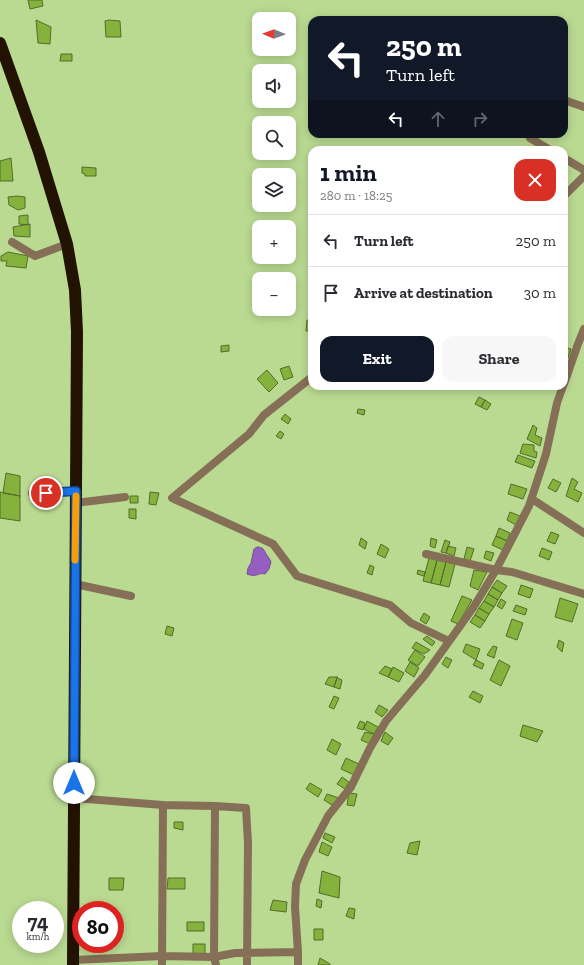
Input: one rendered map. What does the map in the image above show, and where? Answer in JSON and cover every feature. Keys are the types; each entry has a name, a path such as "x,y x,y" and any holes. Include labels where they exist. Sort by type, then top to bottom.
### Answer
{"highway":[{"path":"0,43 39,152 67,244 76,290 73,962"}],"street":[{"path":"568,101 584,107"},
{"path":"530,138 543,146"},
{"path":"568,160 584,170"},
{"path":"568,192 584,176"},
{"path":"12,242 35,256 67,244"},
{"path":"568,373 584,329"},
{"path":"308,380 264,415 249,434 172,498 272,544 297,576 390,605 411,623 449,641"},
{"path":"298,965 295,907 296,884 305,860 328,816 351,787 370,748 386,721 425,675 473,608 496,570 532,499 546,454 557,404 562,390"},
{"path":"32,493 76,497 125,497"},
{"path":"532,499 584,533"},
{"path":"426,554 496,570 512,572 584,594"},
{"path":"75,584 131,596"},
{"path":"74,798 163,806 215,806 246,808 248,843 247,965"},
{"path":"162,965 163,806"},
{"path":"215,806 215,961"},
{"path":"73,962 162,956 215,961 235,954 298,952"}],"shaded area":[{"path":"257,547 263,549 271,562 269,569 265,574 250,575 247,574 248,568 251,563 254,549"}],"building":[{"path":"28,0 42,0 43,6 30,9"},
{"path":"36,20 51,27 50,44 38,43"},
{"path":"105,21 120,21 121,37 106,37"},
{"path":"61,54 72,54 72,61 60,61"},
{"path":"11,158 13,181 0,181 0,161"},
{"path":"82,167 96,168 96,176 85,176 85,174 82,173"},
{"path":"8,197 25,197 25,208 18,210 9,205"},
{"path":"28,215 28,225 19,224 19,216"},
{"path":"30,224 30,237 14,236 13,227"},
{"path":"8,252 28,256 26,268 6,266 7,261 1,261 1,256"},
{"path":"307,320 308,320 308,331 306,331"},
{"path":"229,345 229,351 221,352 221,346"},
{"path":"568,348 571,349 568,358"},
{"path":"289,366 293,377 284,380 280,369"},
{"path":"267,370 278,383 269,392 257,379"},
{"path":"479,397 485,400 481,407 475,404"},
{"path":"485,400 491,404 487,410 481,407"},
{"path":"358,409 365,410 364,415 357,413"},
{"path":"285,414 291,419 288,424 281,419"},
{"path":"533,425 537,428 535,435 542,438 540,446 527,439"},
{"path":"280,431 284,434 281,439 276,436"},
{"path":"523,444 534,445 534,451 537,452 536,458 520,453"},
{"path":"518,455 535,461 532,468 515,462"},
{"path":"6,473 20,476 20,496 3,493"},
{"path":"572,478 578,482 574,489 582,493 578,502 566,496"},
{"path":"553,479 561,483 556,492 548,488"},
{"path":"511,484 527,489 523,499 508,494"},
{"path":"0,492 20,496 20,521 0,518"},
{"path":"150,492 159,493 156,505 149,504"},
{"path":"130,496 138,496 138,503 130,503"},
{"path":"129,509 136,509 136,519 129,518"},
{"path":"510,512 520,516 516,525 507,520"},
{"path":"499,528 510,533 507,541 496,536"},
{"path":"551,532 559,535 555,544 547,541"},
{"path":"496,536 507,541 503,550 492,545"},
{"path":"361,538 367,542 365,549 359,545"},
{"path":"431,538 437,540 435,548 430,546"},
{"path":"445,540 450,542 446,553 441,552"},
{"path":"381,544 389,549 385,558 377,554"},
{"path":"448,546 456,548 454,556 446,553"},
{"path":"467,547 474,549 470,561 464,559"},
{"path":"542,548 552,552 549,560 539,556"},
{"path":"486,551 494,553 491,561 484,558"},
{"path":"429,558 437,560 431,583 423,581"},
{"path":"437,560 446,562 440,585 431,583"},
{"path":"446,562 455,564 449,587 440,585"},
{"path":"370,565 374,567 372,575 367,573"},
{"path":"418,570 425,572 424,576 417,574"},
{"path":"474,570 487,572 478,590 470,586"},
{"path":"497,580 507,586 502,593 492,587"},
{"path":"521,585 533,589 530,598 518,594"},
{"path":"492,587 502,593 498,600 488,594"},
{"path":"488,594 498,600 494,607 484,601"},
{"path":"462,596 472,600 458,624 451,621"},
{"path":"560,598 578,604 572,622 555,617"},
{"path":"501,599 506,602 502,609 497,606"},
{"path":"484,601 494,607 489,614 479,608"},
{"path":"516,605 527,609 525,615 513,611"},
{"path":"479,608 489,614 485,621 475,615"},
{"path":"424,613 430,617 426,624 420,620"},
{"path":"475,615 485,621 480,628 470,622"},
{"path":"512,619 523,623 517,640 506,636"},
{"path":"167,626 174,628 172,636 165,634"},
{"path":"427,636 435,642 432,646 423,639"},
{"path":"559,640 564,643 562,652 557,647"},
{"path":"416,642 430,650 424,654 412,648"},
{"path":"466,644 480,649 476,660 463,652"},
{"path":"493,646 497,647 494,658 487,655"},
{"path":"415,650 425,657 418,666 408,660"},
{"path":"446,657 452,660 448,668 442,664"},
{"path":"476,660 484,664 482,669 473,665"},
{"path":"499,660 510,666 501,686 490,680"},
{"path":"410,662 419,668 414,677 405,671"},
{"path":"385,666 392,669 388,677 379,673"},
{"path":"393,667 404,673 399,682 388,677"},
{"path":"329,677 338,677 334,687 325,684"},
{"path":"337,678 342,680 340,689 334,687"},
{"path":"473,691 483,696 480,703 469,697"},
{"path":"334,696 339,698 334,709 329,707"},
{"path":"379,705 388,710 382,717 375,712"},
{"path":"360,721 365,723 363,730 357,728"},
{"path":"367,721 378,727 374,734 364,729"},
{"path":"523,725 543,731 537,742 520,736"},
{"path":"365,732 374,734 370,744 361,740"},
{"path":"385,732 393,738 388,745 381,741"},
{"path":"332,739 341,744 336,755 327,750"},
{"path":"346,758 359,764 354,775 341,769"},
{"path":"342,777 349,782 345,789 337,784"},
{"path":"310,783 322,790 318,797 306,789"},
{"path":"349,793 357,794 354,806 347,805"},
{"path":"327,794 339,798 332,805 324,800"},
{"path":"174,822 183,822 183,830 174,828"},
{"path":"325,833 335,837 332,843 323,838"},
{"path":"420,841 417,855 407,853 410,843"},
{"path":"322,842 332,847 328,856 319,852"},
{"path":"322,871 340,877 339,898 319,893"},
{"path":"109,878 124,878 123,890 109,890"},
{"path":"168,878 185,878 185,889 167,889"},
{"path":"317,899 322,901 321,908 316,906"},
{"path":"273,900 287,902 286,912 270,910"},
{"path":"349,908 355,909 354,919 346,916"},
{"path":"187,922 204,922 204,931 187,931"},
{"path":"314,929 323,929 323,940 314,940"},
{"path":"193,944 205,944 205,954 193,956"},
{"path":"320,958 330,964 330,965 318,965"}],"slow traffic":[{"path":"75,560 76,496"}],"route":[{"path":"46,493 76,491 74,783"}]}
